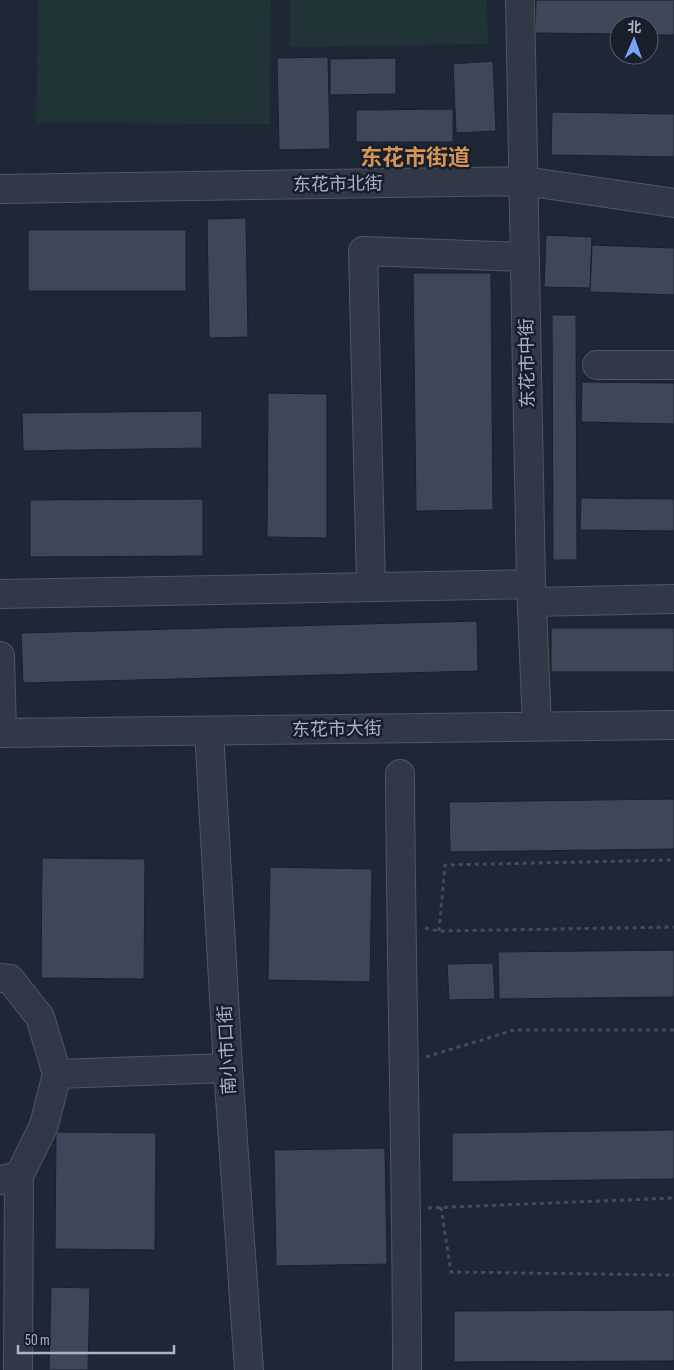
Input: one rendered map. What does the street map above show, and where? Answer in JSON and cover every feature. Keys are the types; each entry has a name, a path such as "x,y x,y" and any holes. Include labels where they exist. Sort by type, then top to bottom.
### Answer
{"street":[{"name":"东花市中街","path":"520,0 532,593 537,726"},
{"name":"东花市北街","path":"0,189 524,181 674,203"},
{"path":"371,586 363,251 525,257"},
{"path":"597,365 674,365"},
{"path":"0,594 371,586 674,598"},
{"path":"0,656 1,733"},
{"name":"东花市大街","path":"1,733 674,725"},
{"name":"南小市口街","path":"209,731 228,1068 249,1370"},
{"path":"400,774 407,1208 407,1370"},
{"path":"0,978 10,979 40,1017 57,1074 44,1125 9,1178 18,1370"},
{"path":"57,1074 228,1068"}],"path":[{"path":"439,931 445,865 674,860"},
{"path":"401,922 439,931 674,927"},
{"path":"404,1064 514,1030 674,1030"},
{"path":"674,1198 441,1207 451,1272 674,1275"}],"green space":[{"path":"38,0 271,0 270,124 36,123"},
{"path":"290,0 487,0 488,44 290,47"}],"building":[{"path":"536,0 674,0 674,35 659,35 659,15 609,15 609,34 535,33"},
{"path":"328,57 330,149 279,150 277,58"},
{"path":"396,58 396,94 330,95 330,59"},
{"path":"493,61 496,131 456,133 453,64"},
{"path":"453,109 453,142 356,142 356,110"},
{"path":"552,112 674,114 674,157 551,155"},
{"path":"246,218 248,337 209,338 207,219"},
{"path":"28,230 186,230 186,291 28,291"},
{"path":"546,235 592,237 590,288 544,287"},
{"path":"592,245 674,248 674,295 590,292"},
{"path":"413,273 491,273 493,510 416,511"},
{"path":"552,315 576,315 577,560 553,560"},
{"path":"582,382 674,383 674,424 581,422"},
{"path":"268,393 327,394 327,538 267,537"},
{"path":"202,411 202,448 23,451 22,413"},
{"path":"581,498 674,499 674,531 580,530"},
{"path":"203,499 203,556 30,557 30,500"},
{"path":"477,621 478,671 23,683 21,633"},
{"path":"551,628 674,628 674,672 551,672"},
{"path":"674,799 674,849 450,852 449,802"},
{"path":"42,858 145,859 144,979 41,978"},
{"path":"270,867 372,869 370,982 268,980"},
{"path":"674,950 674,997 499,999 498,952"},
{"path":"493,963 495,999 449,1000 447,964"},
{"path":"674,1130 674,1179 452,1182 452,1133"},
{"path":"56,1132 156,1133 155,1250 55,1249"},
{"path":"385,1148 387,1264 276,1266 274,1150"},
{"path":"51,1287 90,1288 88,1370 49,1370"},
{"path":"674,1310 674,1361 454,1362 454,1311"}],"district":[{"name":"东花市街道","path":"415,157"}]}
